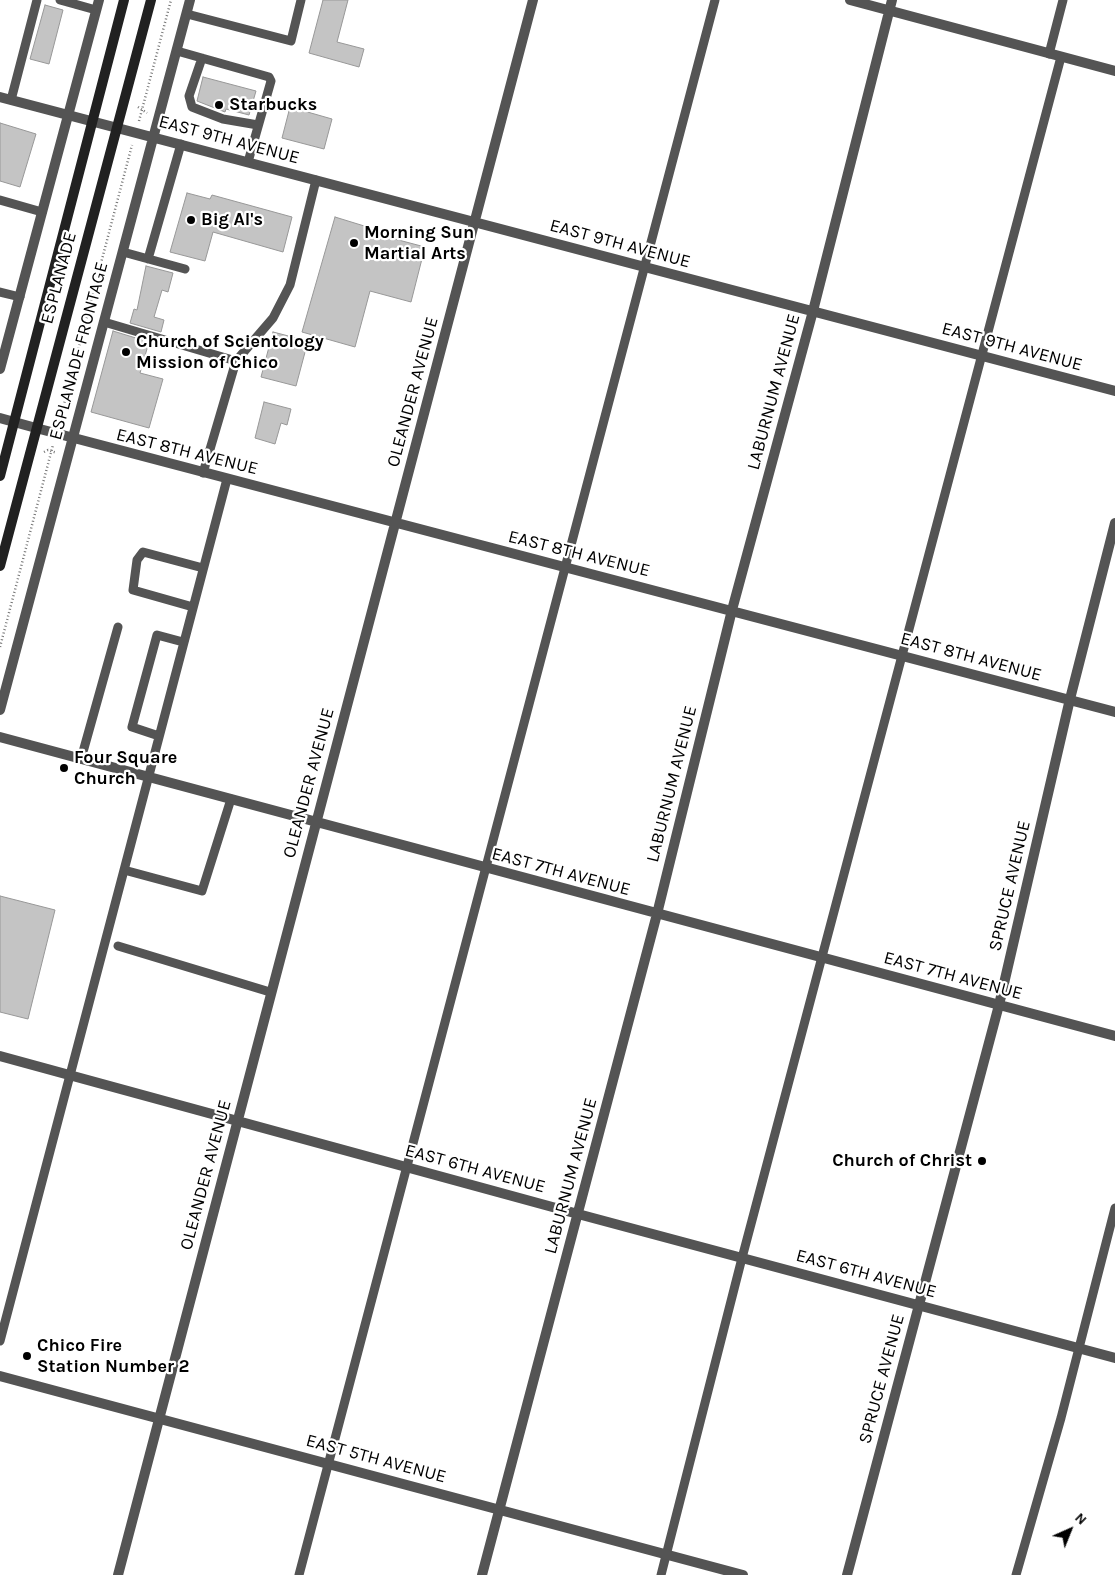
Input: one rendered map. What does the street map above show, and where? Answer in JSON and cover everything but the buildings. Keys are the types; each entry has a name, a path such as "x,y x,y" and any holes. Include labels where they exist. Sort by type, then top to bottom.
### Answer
{"main road":[{"name":"ESPLANADE","path":"0,476 124,0"},
{"name":"ESPLANADE","path":"0,566 151,0"}],"street":[{"name":"ESPLANADE FRONTAGE","path":"0,710 71,439 155,137 190,0"},
{"name":"OLEANDER AVENUE","path":"118,1575 270,992 394,522 476,222 533,0"},
{"path":"850,0 1115,71"},
{"name":"LABURNUM AVENUE","path":"482,1575 657,914 732,610 813,312 891,11 892,0"},
{"path":"0,369 97,5"},
{"name":"EAST 9TH AVENUE","path":"0,97 117,126 1115,392"},
{"name":"EAST 8TH AVENUE","path":"0,418 71,439 732,610 1115,712"},
{"name":"SPRUCE AVENUE","path":"847,1575 999,1005 1070,700 1115,522"},
{"name":"EAST 7TH AVENUE","path":"0,737 1115,1036"},
{"name":"EAST 6TH AVENUE","path":"0,1056 1115,1358"},
{"name":"EAST 5TH AVENUE","path":"0,1376 742,1575"}],"lane":[{"path":"11,100 37,0"},
{"path":"60,0 97,5"},
{"path":"187,14 291,41 301,0"},
{"path":"299,1575 330,1464 406,1167 715,0"},
{"path":"1048,54 1063,0"},
{"path":"177,51 269,77 270,81 248,162"},
{"path":"661,1575 821,958 904,656 980,355 1061,57"},
{"path":"202,58 189,96 192,108 223,119 258,125"},
{"path":"148,259 181,144"},
{"path":"203,473 236,361 273,318 290,285 316,180"},
{"path":"0,200 42,212"},
{"path":"123,252 185,269"},
{"path":"0,292 20,297"},
{"path":"104,322 236,361"},
{"path":"0,1341 226,479"},
{"path":"193,607 133,590 137,560 143,552 203,568"},
{"path":"81,759 118,627"},
{"path":"159,736 132,727 157,636 183,642"},
{"path":"124,870 202,891 231,800"},
{"path":"118,946 270,992"},
{"path":"1016,1575 1079,1348 1115,1208"}],"path":[{"path":"0,646 171,0"},
{"path":"138,107 142,108 149,116"},
{"path":"44,452 52,451 58,453"}],"place":[{"name":"Starbucks","path":"219,105"},
{"name":"Big Al's","path":"191,220"},
{"name":"Morning Sun Martial Arts","path":"354,243"},
{"name":"Church of Scientology Mission of Chico","path":"126,352"},
{"name":"Four Square Church","path":"64,768"},
{"name":"Church of Christ","path":"982,1161"},
{"name":"Chico Fire Station Number 2","path":"27,1356"}]}
